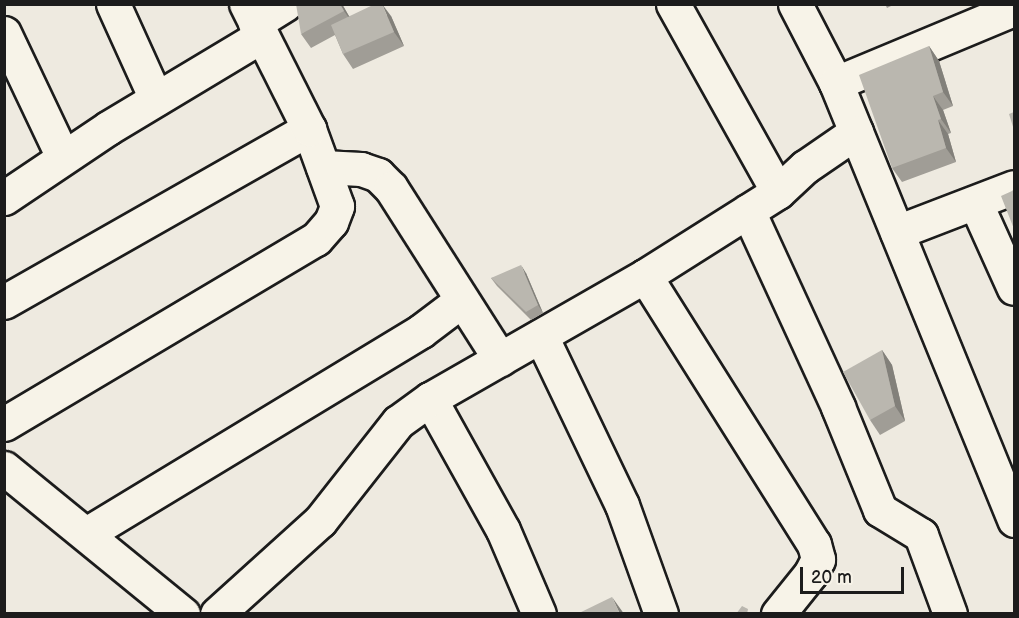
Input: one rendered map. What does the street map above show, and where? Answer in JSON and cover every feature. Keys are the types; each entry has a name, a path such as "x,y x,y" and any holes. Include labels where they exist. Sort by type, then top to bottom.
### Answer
{"street":[{"path":"113,4 156,99"},
{"path":"4,198 156,99 254,21 286,4"},
{"path":"673,4 778,192"},
{"path":"795,4 836,83 1014,520"},
{"path":"836,83 1014,9"},
{"path":"4,424 315,239 331,222 337,206 309,129 254,21"},
{"path":"4,33 63,158"},
{"path":"7,294 309,129"},
{"path":"217,614 320,521 398,422 430,399 645,276 748,211 778,192 806,167 856,132"},
{"path":"323,167 361,169 378,175 391,188 500,359"},
{"path":"897,232 976,204 1014,187"},
{"path":"976,204 1014,288"},
{"path":"748,211 838,407 880,510 921,535 951,614"},
{"path":"645,276 814,544 818,559 811,573 778,614"},
{"path":"87,534 421,331 462,300"},
{"path":"541,336 622,506 661,614"},
{"path":"430,399 502,530 539,614"},
{"path":"4,468 87,534 169,609"}],"building":[{"path":"296,4 340,4 344,11 301,34"},
{"path":"375,4 382,4 394,32 343,54 331,25"},
{"path":"929,46 943,92 933,96 941,119 938,120 946,148 892,168 859,75"},
{"path":"1014,112 1014,130 1009,114"},
{"path":"1014,189 1014,229 1001,196"},
{"path":"521,265 538,305 526,312 491,278"},
{"path":"882,350 895,406 870,420 843,372"},
{"path":"612,597 620,614 577,614"},
{"path":"742,606 748,609 747,614 736,614"}]}
